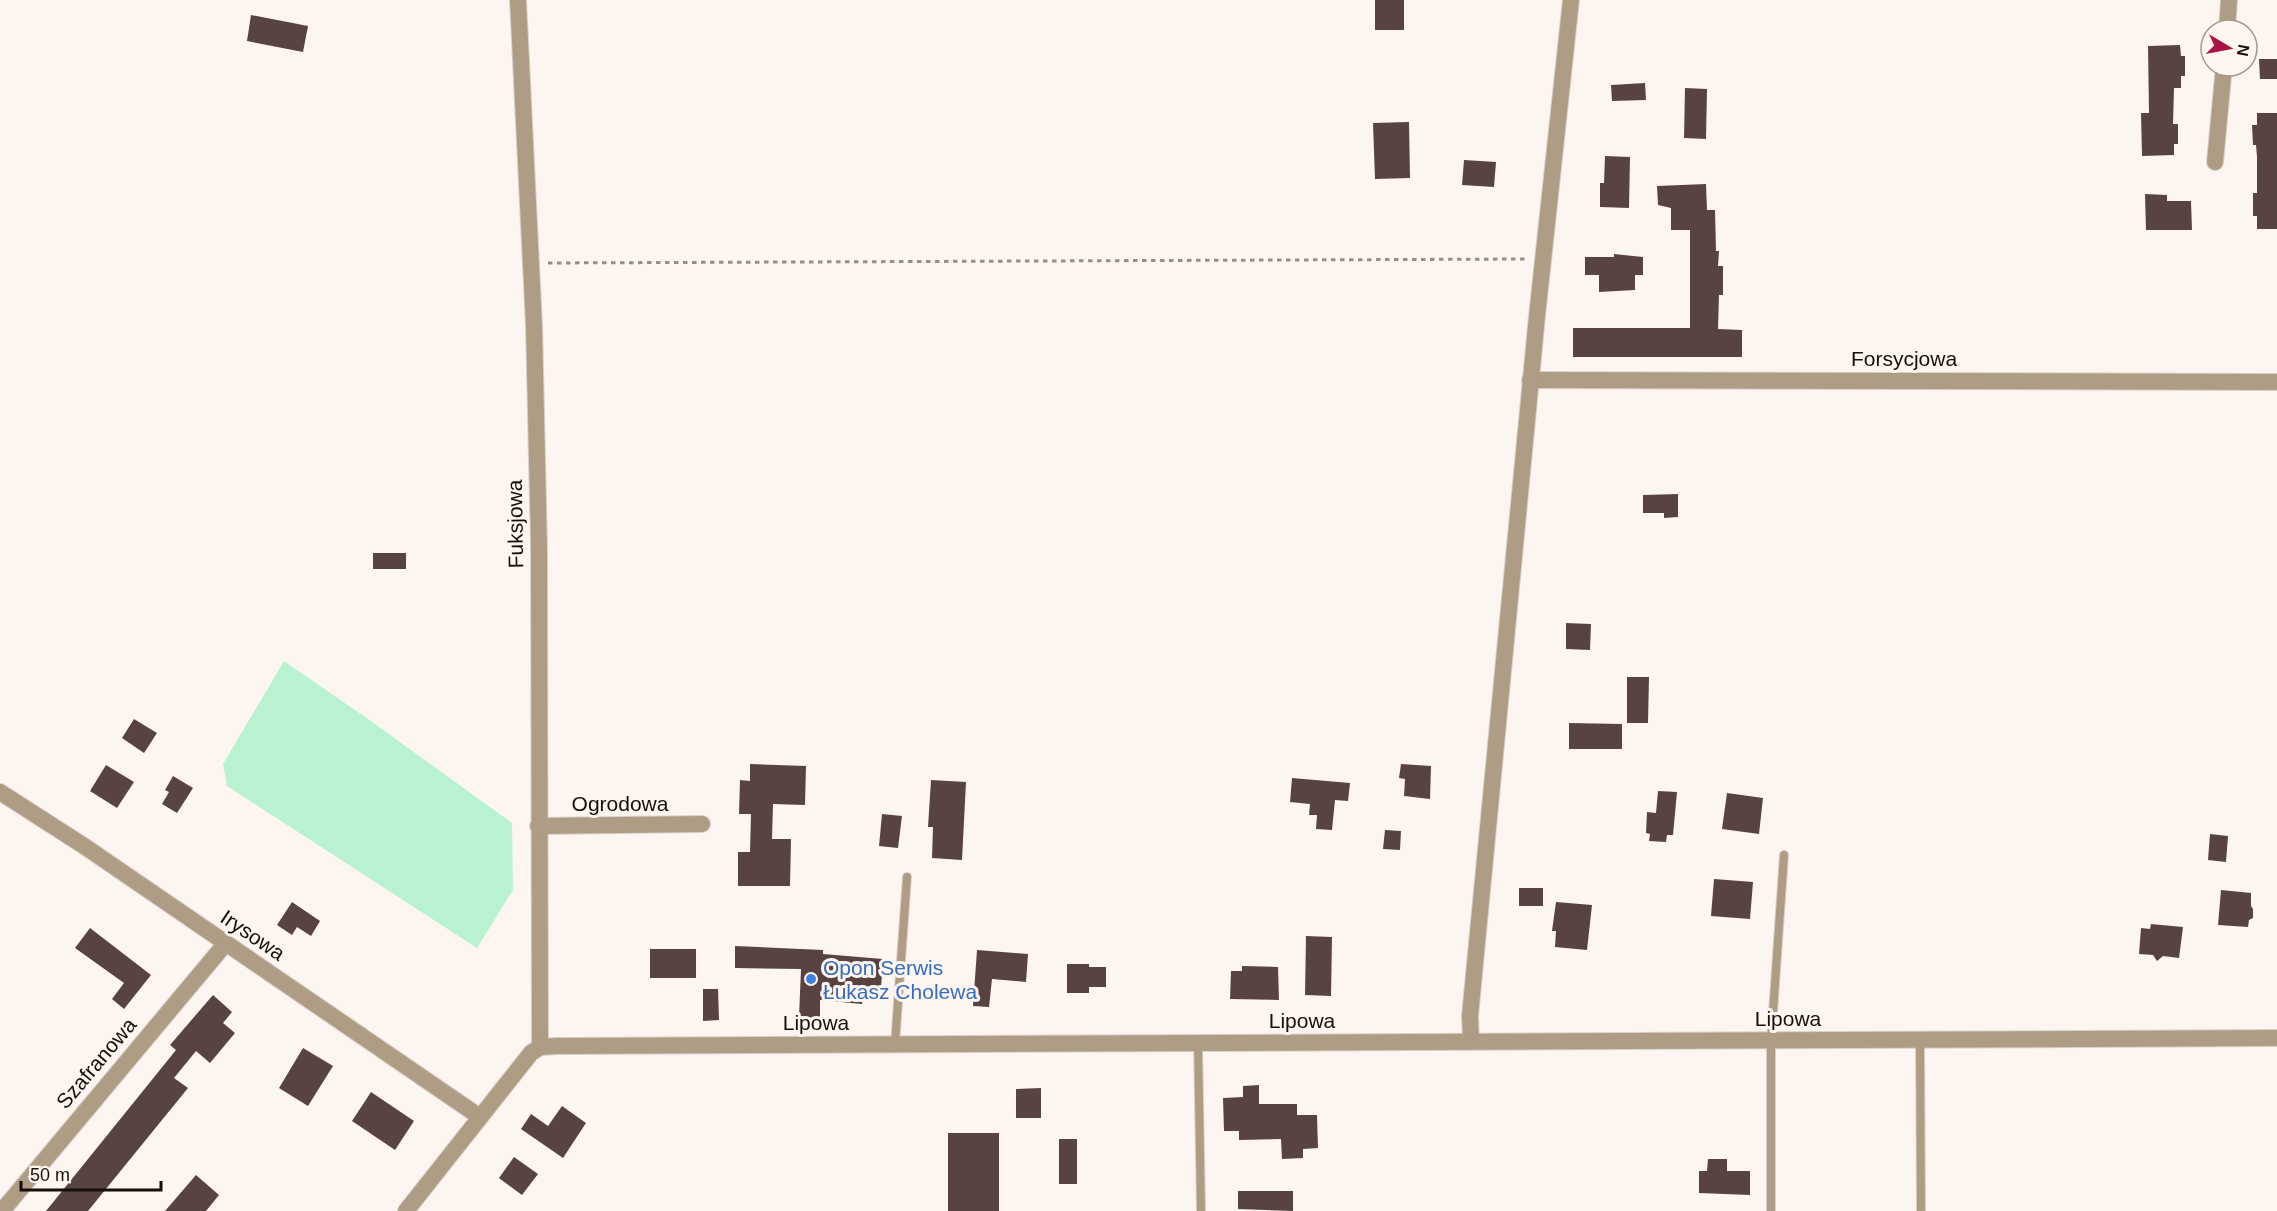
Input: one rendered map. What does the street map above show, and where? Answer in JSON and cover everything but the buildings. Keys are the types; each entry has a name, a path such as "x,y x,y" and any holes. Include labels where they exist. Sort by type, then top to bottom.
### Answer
{"street":[{"name":"Fuksjowa","path":"518,0 531,263 539,547 540,1047"},
{"path":"1470,1041 1470,1016 1530,380 1571,0"},
{"path":"2228,18 2229,0"},
{"path":"2215,162 2223,78"},
{"name":"Forsycjowa","path":"1530,380 2277,382"},
{"name":"Irysowa","path":"0,792 84,846 480,1117"},
{"name":"Ogrodowa","path":"538,826 702,824"},
{"name":"Szafranowa","path":"2,1211 226,943"},
{"name":"Lipowa","path":"540,1047 2277,1038"},
{"path":"406,1211 531,1053 540,1047"}],"lane":[{"path":"1771,1211 1771,1041 1784,855"},
{"path":"895,1044 907,877"},
{"path":"1920,1041 1921,1211"},
{"path":"1198,1043 1201,1211"}],"path":[{"path":"531,263 1543,259"}],"green space":[{"path":"284,661 512,823 513,890 477,948 227,786 223,764"}],"place":[{"name":"Opon Serwis Łukasz Cholewa","path":"811,979"}]}
